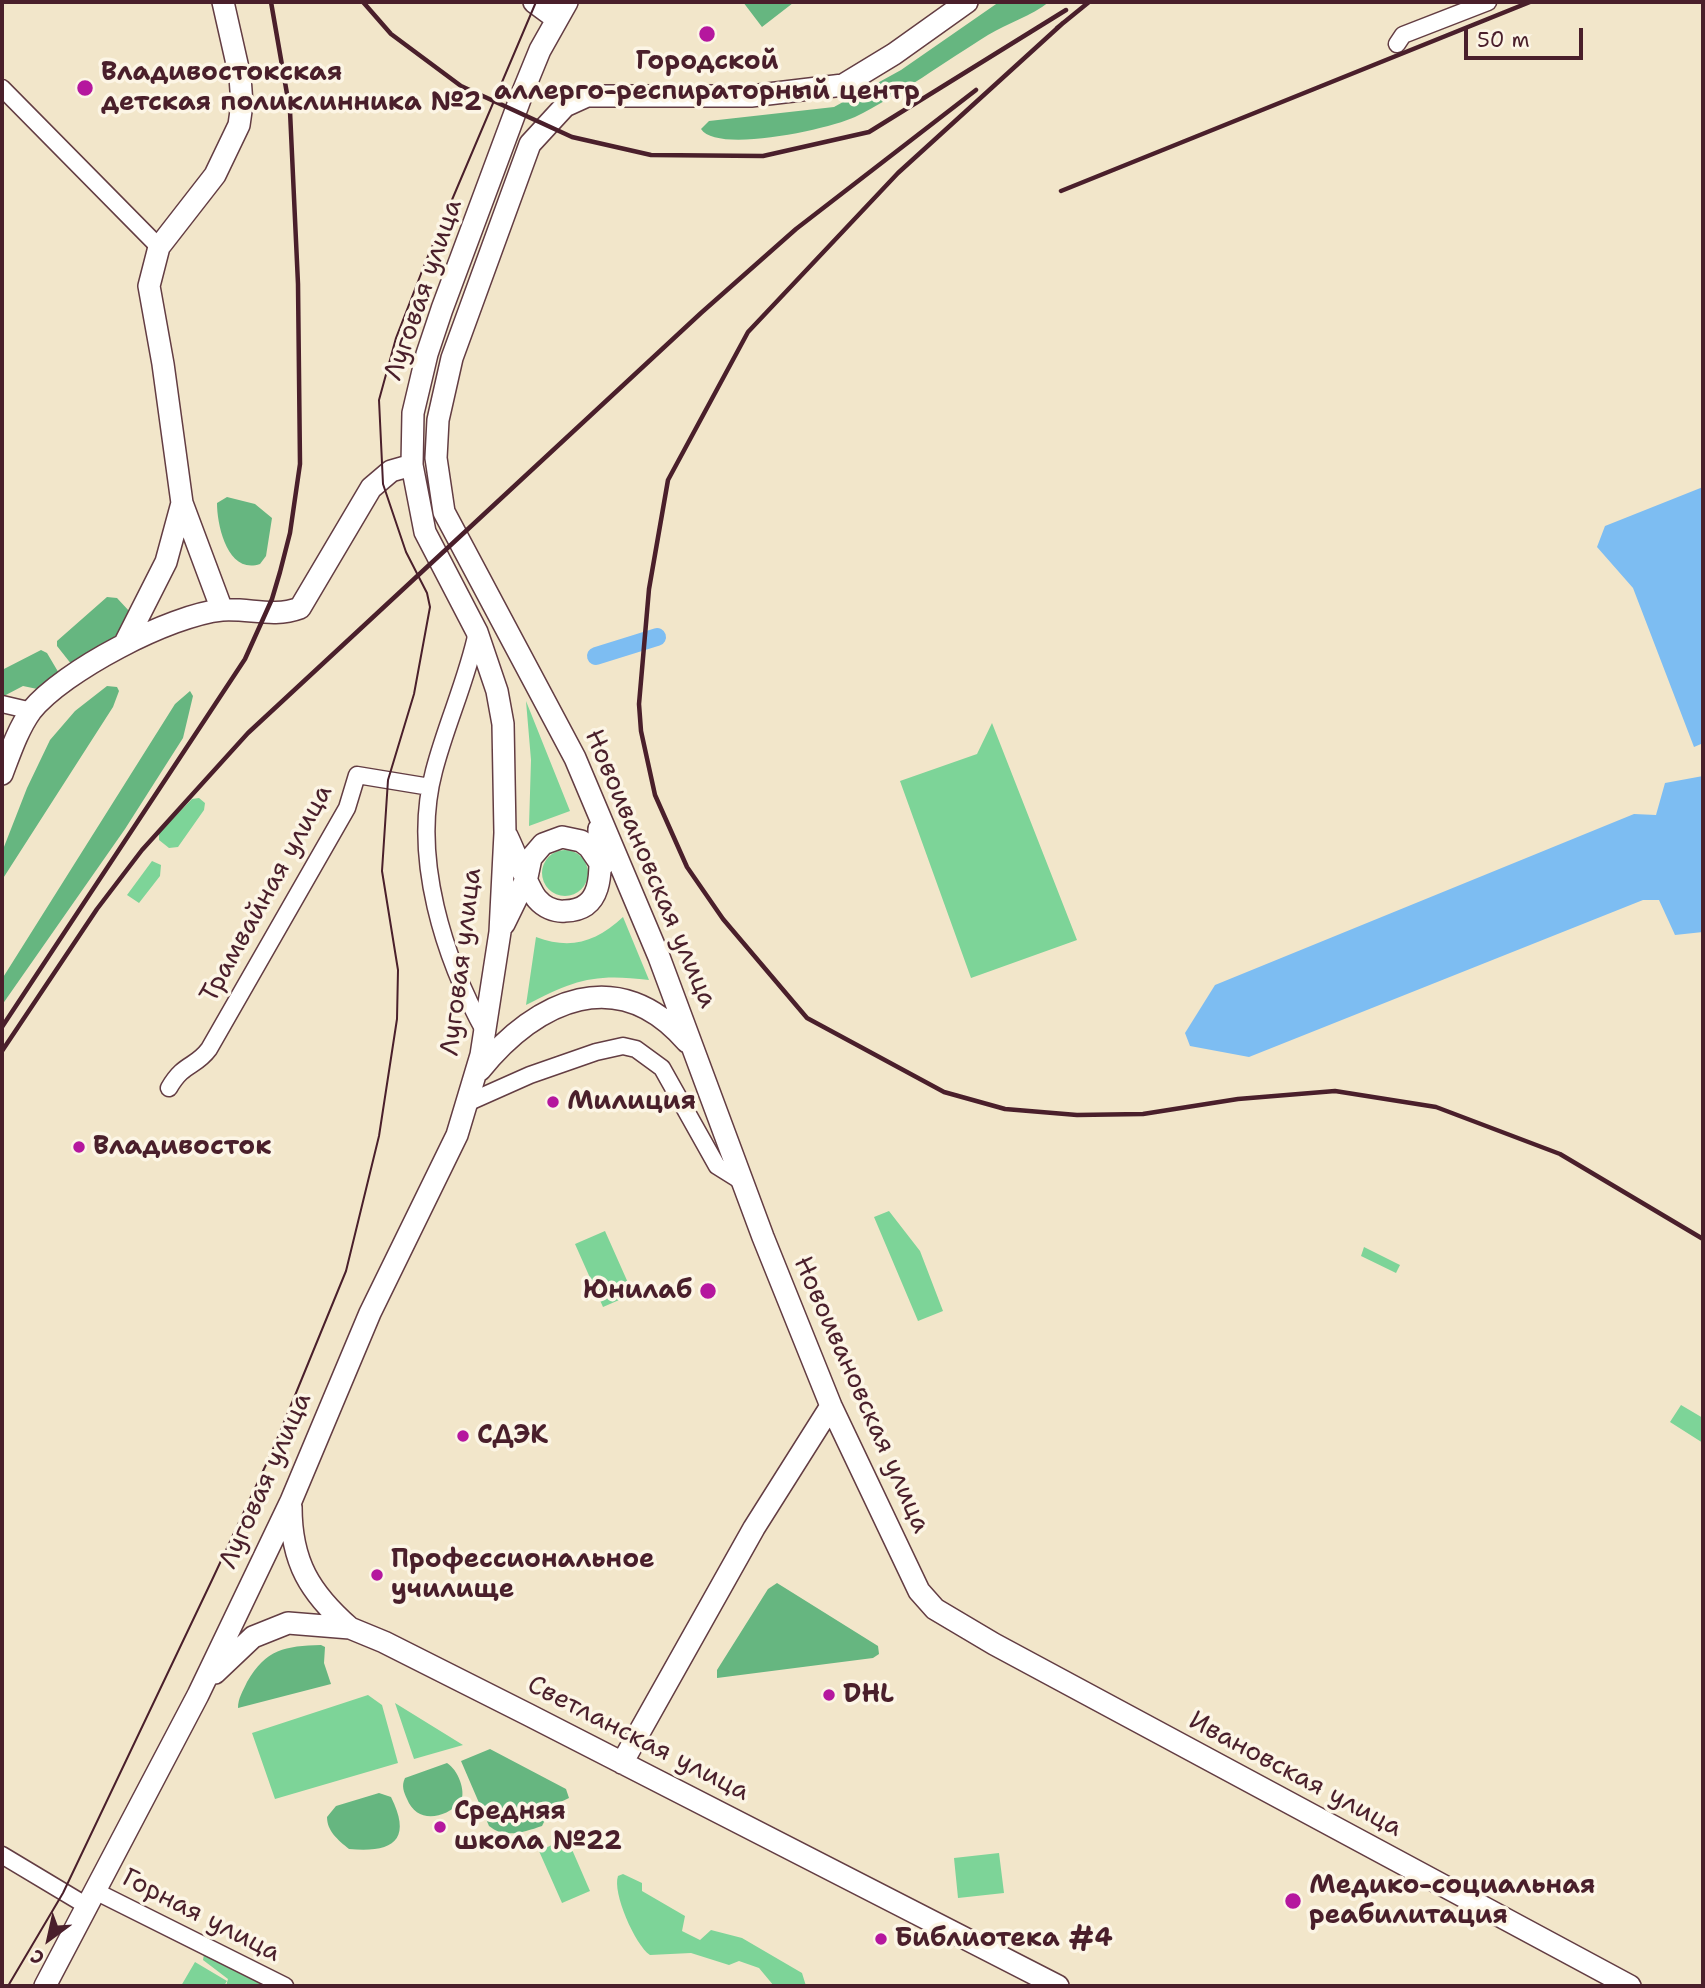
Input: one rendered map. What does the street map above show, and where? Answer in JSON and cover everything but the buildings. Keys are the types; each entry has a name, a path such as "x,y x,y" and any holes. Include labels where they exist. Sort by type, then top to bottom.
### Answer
{"main road":[{"path":"222,610 182,503 163,364 149,286 159,247 215,175 239,125 242,104 240,77 223,2"},
{"path":"534,2 562,10"},
{"name":"Новоивановская улица","path":"935,1609 919,1591 831,1406 741,1181 695,1052 567,740 444,512 436,458 438,420 452,358 530,144 565,106 587,96 751,96 843,85 894,54 967,2"},
{"name":"Луговая улица","path":"45,1986 198,1695 291,1501 370,1313 457,1135 486,1034 500,932 505,833 503,724 498,691 477,632 425,533 411,465 413,413 427,354 522,94 562,10"},
{"path":"2,774 32,711 72,678 125,643 157,627 222,610 266,614 285,613 300,608 371,488 391,471 411,465"},
{"path":"125,643 166,562 182,503"},
{"path":"505,833 537,900 551,909 568,911 583,906 595,895 601,880 599,816"},
{"path":"500,932 527,877 536,850 552,839 571,838 581,841 632,896"},
{"path":"474,1078 496,1050 521,1027 556,1007 601,996 620,997 655,1012 695,1052"},
{"path":"622,1763 750,1534 831,1406"},
{"path":"291,1501 291,1537 302,1573 327,1608 350,1628"},
{"name":"Ивановская улица","path":"935,1609 1005,1650 1630,1986"},
{"name":"Светланская улица","path":"198,1695 223,1662 253,1637 288,1623 350,1628 384,1642 1058,1986"}],"street":[{"path":"1397,44 1403,35 1488,2"},
{"path":"2,88 159,247"},
{"path":"477,632 471,662 430,787 428,823 439,928 466,999 486,1034"},
{"path":"2,704 32,711"},
{"name":"Трамвайная улица","path":"169,1088 184,1066 199,1060 209,1049 348,808 357,775 430,787"},
{"path":"467,1103 530,1075 596,1052 623,1046 636,1049 662,1068 717,1166 741,1181"},
{"name":"Горная улица","path":"2,1855 285,1986"}],"green space":[{"path":"743,2 792,2 793,3 762,27"},
{"path":"999,2 1049,2 988,35 888,99 842,122 799,133 750,139 711,136 701,129 709,121 834,107 901,70"},
{"path":"227,497 255,504 272,518 266,556 260,564 240,562 232,556 227,546 219,524 217,503"},
{"path":"107,597 117,598 130,612 123,630 77,665 72,665 57,646 57,641"},
{"path":"41,650 47,653 60,675 42,690 23,686 2,697 2,670"},
{"path":"107,686 117,687 119,691 113,707 2,880 2,852 27,788 50,740 75,711"},
{"path":"190,691 193,696 183,738 125,829 2,1005 2,979 175,704"},
{"path":"526,701 570,811 529,826 531,760"},
{"path":"992,723 1077,940 971,978 900,781 977,754"},
{"path":"199,798 205,803 204,810 178,847 169,848 159,840 159,833 192,799"},
{"path":"565,850 581,857 588,873 581,889 565,896 549,889 542,873 549,857"},
{"path":"152,861 161,865 160,876 139,903 127,895"},
{"path":"623,917 649,980 599,978 572,984 526,1005 536,937 561,943 582,941 593,938"},
{"path":"889,1211 920,1251 943,1311 918,1321 874,1217"},
{"path":"605,1231 633,1294 603,1307 575,1244"},
{"path":"1364,1247 1400,1265 1396,1273 1361,1256"},
{"path":"1681,1405 1703,1418 1703,1443 1670,1422"},
{"path":"777,1583 878,1646 879,1654 873,1658 717,1678 717,1670 768,1589"},
{"path":"321,1645 325,1647 324,1663 331,1684 238,1708 247,1682 269,1656 287,1648"},
{"path":"368,1695 382,1705 398,1763 275,1799 252,1733"},
{"path":"395,1703 463,1745 414,1759"},
{"path":"490,1749 566,1789 569,1798 552,1806 542,1826 515,1833 495,1830 489,1826 461,1761"},
{"path":"447,1763 455,1770 460,1781 461,1802 439,1815 417,1812 411,1807 405,1794 405,1778"},
{"path":"379,1793 391,1797 400,1824 399,1834 387,1846 377,1849 349,1849 331,1831 327,1817 336,1806"},
{"path":"567,1838 590,1891 562,1903 539,1851"},
{"path":"999,1853 1004,1893 958,1898 954,1858"},
{"path":"623,1874 642,1883 642,1891 685,1916 682,1931 700,1940 711,1930 742,1938 802,1973 806,1986 774,1986 759,1968 739,1961 729,1965 691,1953 650,1955 638,1941 618,1894 618,1876"},
{"path":"204,1954 267,1986 226,1986 228,1979 203,1960"},
{"path":"195,1962 227,1981 224,1986 181,1986"}],"water":[{"path":"1703,487 1703,750 1701,744 1694,747 1633,588 1597,547 1605,526"},
{"path":"1703,776 1703,932 1675,935 1659,900 1643,900 1249,1057 1190,1046 1185,1033 1215,985 1634,814 1656,815 1665,783"}],"waterway":[{"path":"596,656 657,637"}],"tram line":[{"path":"8,1986 63,1893 212,1580 271,1454 346,1271 379,1136 397,1019 398,970 382,871 388,780 414,694 430,607 427,593 406,552 383,484 379,400 396,338 426,261 536,2"}],"railway":[{"path":"2,1027 245,659 272,599 280,572 290,533 300,464 298,284 290,111 271,2"},
{"path":"363,2 391,34 461,86 572,137 651,155 763,156 869,132 1066,10"},
{"path":"1057,28 1089,2"},
{"path":"1061,191 1530,2"},
{"path":"1063,23 898,173 748,332 668,480 649,589 639,704 641,731 655,795 687,867 723,919 807,1018 944,1092 1005,1109 1077,1115 1143,1114 1238,1099 1335,1091 1436,1107 1560,1154 1703,1239"},
{"path":"2,1051 97,909 142,850 248,733 701,313 796,229 976,90"}],"place":[{"name":"Городской аллерго-респираторный центр","path":"707,34"},
{"name":"Владивостокская детская поликлинника №2","path":"85,88"},
{"name":"Милиция","path":"553,1102"},
{"name":"Владивосток","path":"79,1147"},
{"name":"Юнилаб","path":"708,1291"},
{"name":"СДЭК","path":"463,1436"},
{"name":"Профессиональное училище","path":"377,1575"},
{"name":"DHL","path":"829,1695"},
{"name":"Средняя школа №22","path":"440,1827"},
{"name":"Медико-социальная реабилитация","path":"1293,1901"},
{"name":"Библиотека #4","path":"881,1939"}]}
